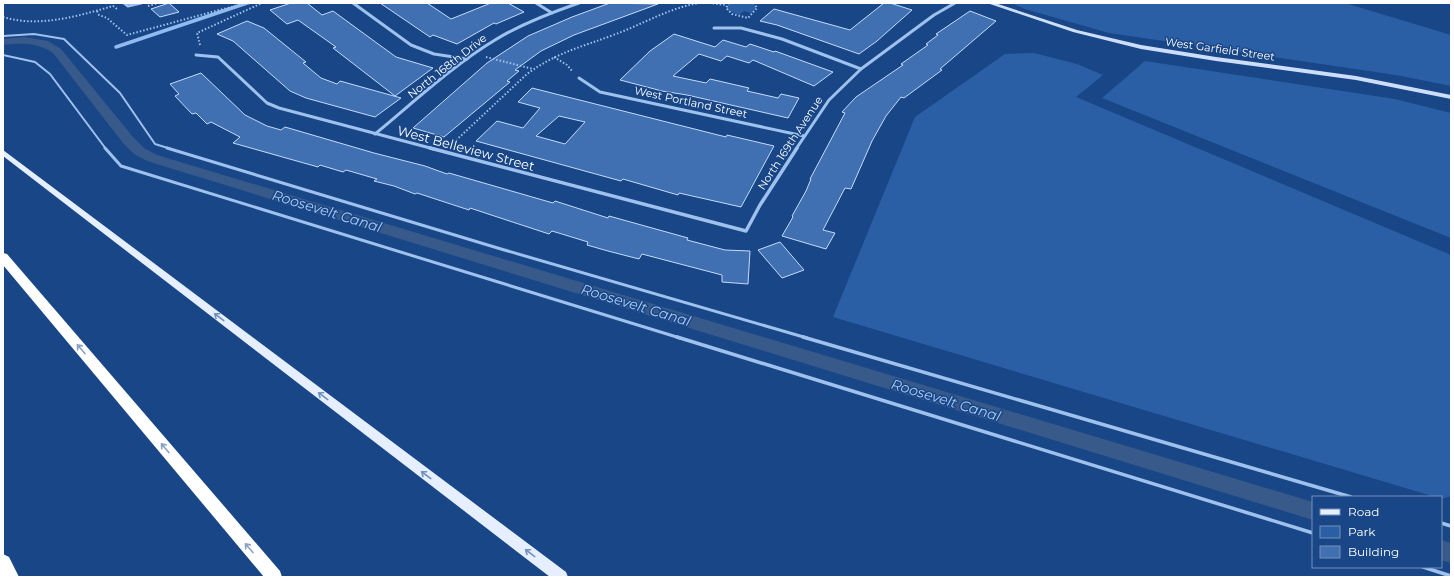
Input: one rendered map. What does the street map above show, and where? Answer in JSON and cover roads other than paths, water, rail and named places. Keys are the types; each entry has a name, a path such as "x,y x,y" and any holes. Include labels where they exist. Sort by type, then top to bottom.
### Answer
{"highway":[{"path":"3,258 274,577"},
{"path":"3,562 11,577"}],"main road":[{"path":"3,152 561,577"}],"street":[{"path":"124,3 128,6 141,3"},
{"path":"353,3 411,45 434,54 467,59"},
{"path":"536,3 552,13"},
{"name":"North 168th Drive","path":"375,134 474,54 506,34 552,13 579,3"},
{"name":"North 169th Avenue","path":"746,231 760,205 829,100 861,70 934,15 955,3"},
{"name":"West Garfield Street","path":"990,3 1075,31 1141,47 1348,77 1451,97"},
{"path":"714,28 741,28 782,39 861,70"},
{"name":"West Belleview Street","path":"196,55 218,57 267,103 279,108 746,231"},
{"name":"West Portland Street","path":"578,78 600,92 804,136"}],"lane":[{"path":"3,36 36,33 64,38 120,93 155,144 501,249 1348,496"},
{"path":"3,55 35,62 50,74 105,148 121,166 1312,533"},
{"path":"1425,568 1451,576"}],"waterway":[{"path":"116,47 247,3"},
{"name":"Roosevelt Canal","path":"3,42 38,42 57,51 128,140 139,151 152,158 1312,511"},
{"name":"Roosevelt Canal","path":"1442,550 1451,553"}]}
